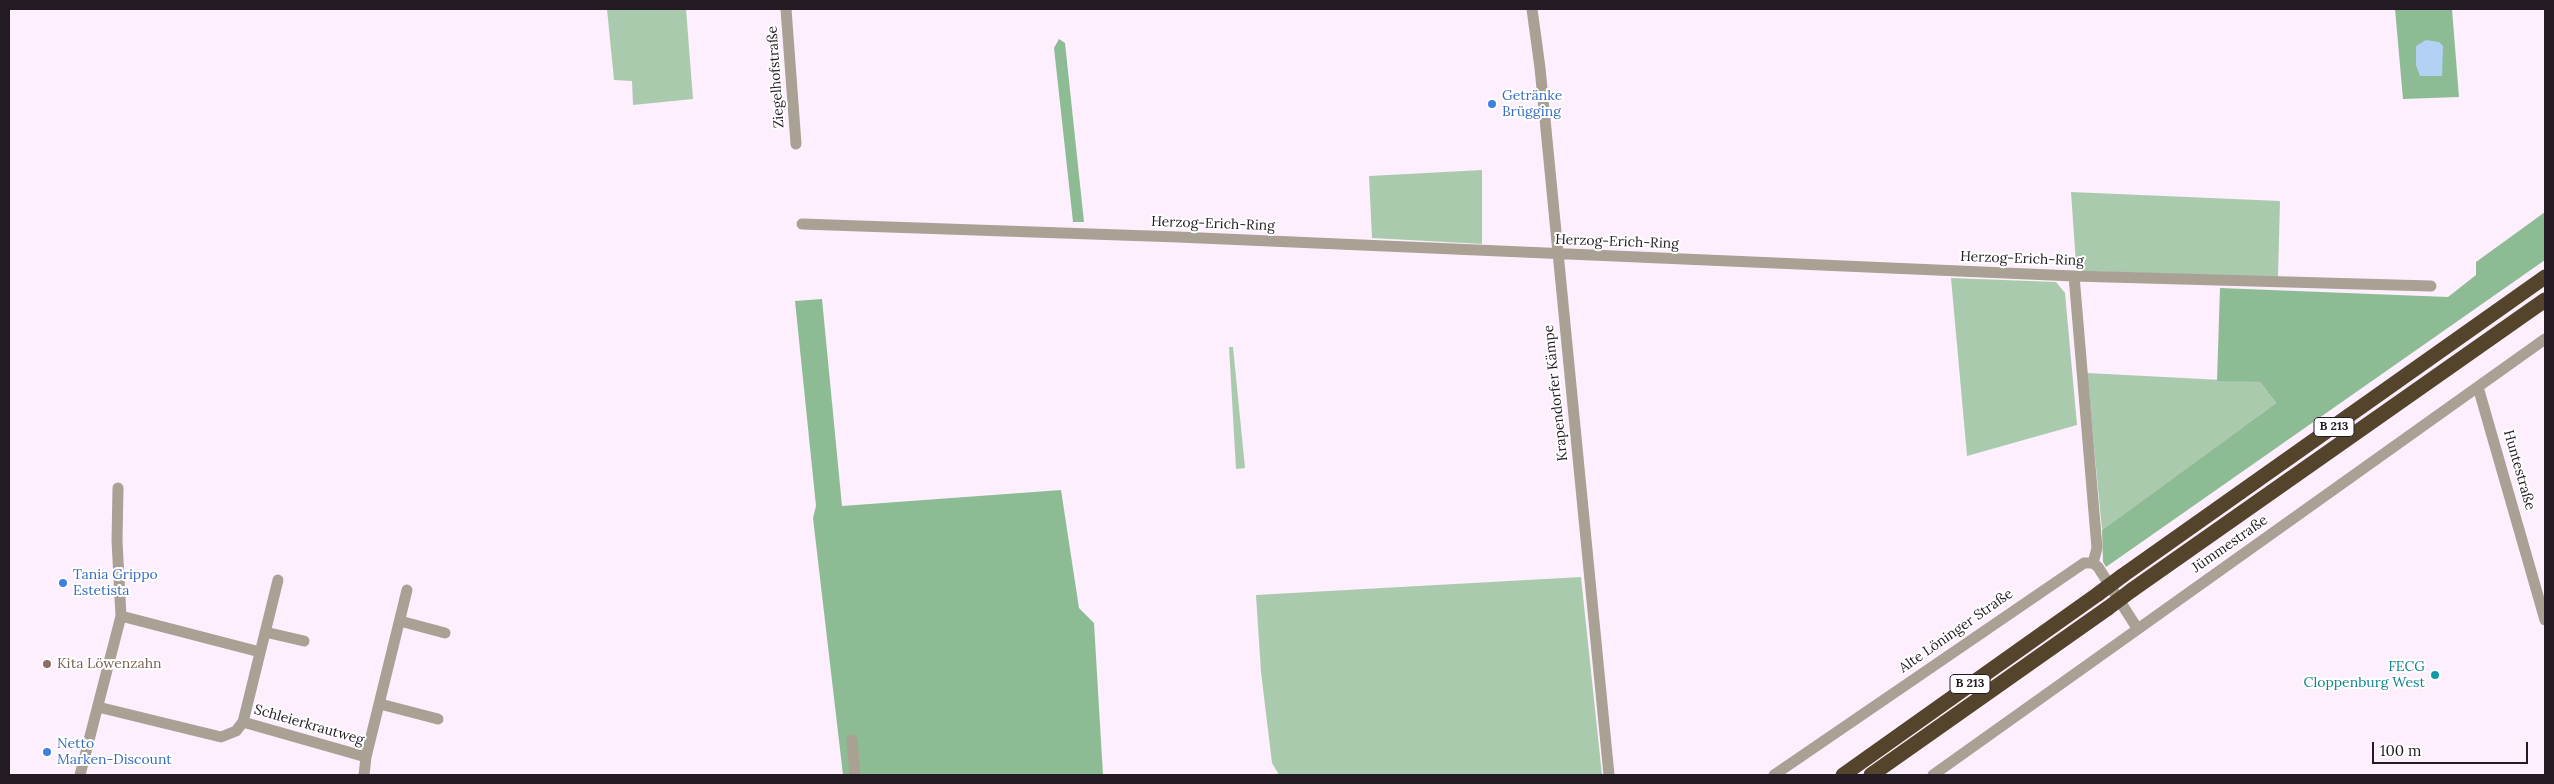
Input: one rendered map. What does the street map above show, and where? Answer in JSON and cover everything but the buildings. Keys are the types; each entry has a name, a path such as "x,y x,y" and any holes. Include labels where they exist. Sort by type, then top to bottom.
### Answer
{"highway":[{"name":"B 213","path":"1843,775 2545,277"},
{"name":"B 213","path":"1871,775 2545,300"}],"street":[{"name":"Ziegelhofstraße","path":"786,9 796,144"},
{"name":"Krapendorfer Kämpe","path":"1532,9 1540,68 1609,775"},
{"name":"Herzog-Erich-Ring","path":"802,224 1188,238 2074,276 2432,286"},
{"path":"2074,276 2097,548 2092,563 2098,567 2137,628"},
{"name":"Jümmestraße","path":"1933,775 2545,339"},
{"name":"Huntestraße","path":"2478,386 2545,620"},
{"path":"80,775 121,616 117,541 118,488"},
{"name":"Alte Löninger Straße","path":"1774,775 2074,568 2084,563 2092,563"},
{"name":"Schleierkrautweg","path":"98,707 221,737 236,731 243,722 278,580"},
{"path":"364,775 366,757 408,590"},
{"path":"121,616 260,652"},
{"path":"400,622 445,633"},
{"path":"265,632 304,642"},
{"path":"380,704 438,719"},
{"name":"Schleierkrautweg","path":"243,722 366,757"},
{"path":"852,740 856,775"}],"green space":[{"path":"607,9 686,9 693,99 633,105 632,81 614,80"},
{"path":"2395,9 2452,9 2459,97 2403,99"},
{"path":"1059,39 1065,43 1084,222 1073,222 1054,48"},
{"path":"1482,170 1482,244 1372,238 1369,176"},
{"path":"2071,192 2280,201 2278,277 2081,271 2076,264"},
{"path":"2545,212 2545,260 2106,567 2103,562 2102,530 2276,403 2260,382 2217,381 2220,288 2448,297 2476,275 2476,262"},
{"path":"1951,278 2056,282 2065,293 2077,425 1967,456"},
{"path":"822,299 842,506 1061,490 1079,608 1094,623 1103,775 843,775 813,518 816,506 795,301"},
{"path":"1229,347 1233,347 1245,468 1236,469"},
{"path":"2087,373 2260,382 2276,403 2102,530"},
{"path":"1581,577 1602,775 1279,775 1272,763 1261,672 1256,595"}],"water":[{"path":"2426,40 2439,42 2443,46 2442,76 2420,76 2416,65 2416,46"}],"place":[{"name":"Getränke Brügging","path":"1492,104"},
{"name":"Tania Grippo Estetista","path":"63,583"},
{"name":"Kita Löwenzahn","path":"47,664"},
{"name":"FECG Cloppenburg West","path":"2435,675"},
{"name":"Netto Marken-Discount","path":"47,752"}]}
